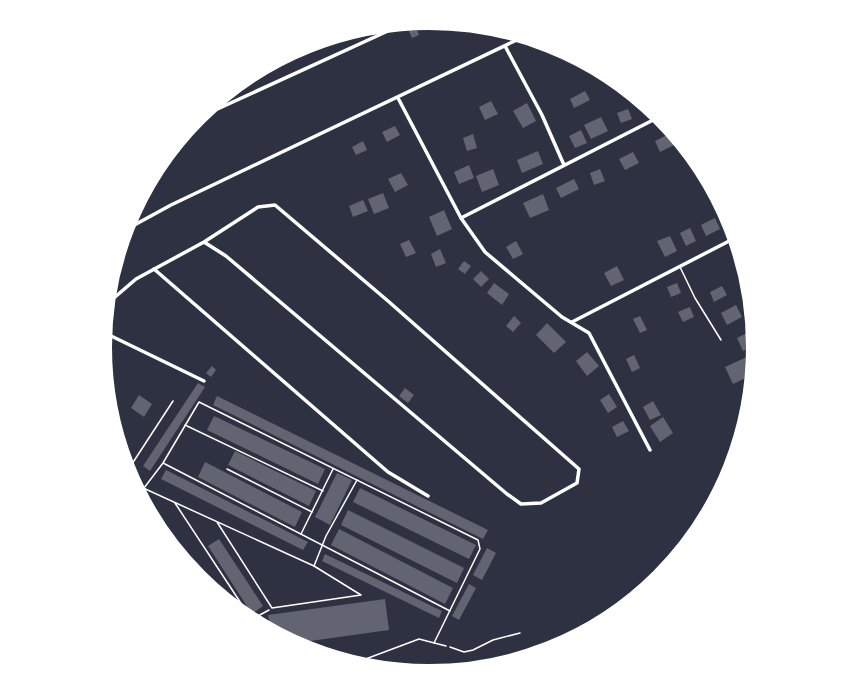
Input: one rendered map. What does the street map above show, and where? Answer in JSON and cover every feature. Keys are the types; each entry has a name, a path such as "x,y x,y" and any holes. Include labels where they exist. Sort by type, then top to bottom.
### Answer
{"street":[{"path":"221,107 384,33"},
{"path":"136,224 171,205 515,41"},
{"path":"505,46 542,115 564,165"},
{"path":"398,98 461,218 485,252 562,317 589,333 650,450"},
{"path":"461,218 653,120"},
{"path":"115,297 136,279 204,242 258,207 275,205 388,301 579,469 577,483 541,503 521,504 501,489 226,256 204,242"},
{"path":"572,322 729,241"},
{"path":"154,269 388,472 428,496"},
{"path":"112,336 204,381"}],"lane":[{"path":"680,267 696,298 721,340"},
{"path":"132,462 173,401"},
{"path":"217,522 272,608 361,595 314,566 144,488 162,463 199,402 478,540 480,549 434,643"},
{"path":"185,425 323,491"},
{"path":"162,463 450,611"},
{"path":"227,469 312,512"},
{"path":"301,534 333,469"},
{"path":"314,566 322,545 357,480"},
{"path":"175,503 241,604"},
{"path":"365,659 419,639 446,646"}],"path":[{"path":"259,616 272,608"},
{"path":"446,646 464,652 473,650 493,640 520,633"}],"building":[{"path":"408,30 417,30 419,35 412,38"},
{"path":"585,91 590,100 574,108 570,99"},
{"path":"491,101 498,114 485,120 479,107"},
{"path":"527,103 536,121 523,128 513,111"},
{"path":"628,109 632,119 621,123 617,113"},
{"path":"601,117 608,131 591,139 584,125"},
{"path":"395,126 400,135 387,142 382,132"},
{"path":"581,130 587,143 575,148 569,136"},
{"path":"473,134 477,148 467,151 463,138"},
{"path":"667,135 674,145 660,152 655,141"},
{"path":"363,141 367,150 356,155 352,147"},
{"path":"538,151 543,164 522,173 517,160"},
{"path":"633,152 639,163 625,170 619,159"},
{"path":"469,165 474,178 459,184 454,172"},
{"path":"493,169 499,185 482,192 476,176"},
{"path":"600,169 605,181 594,185 590,173"},
{"path":"401,173 408,185 395,192 388,179"},
{"path":"574,179 579,189 561,198 556,188"},
{"path":"383,193 389,208 374,214 368,199"},
{"path":"543,194 549,210 530,218 523,203"},
{"path":"363,200 368,211 353,217 349,206"},
{"path":"444,210 452,229 437,236 429,217"},
{"path":"715,218 720,229 706,236 701,225"},
{"path":"690,228 696,241 686,246 680,233"},
{"path":"670,236 677,251 665,257 657,241"},
{"path":"409,240 416,253 406,257 400,244"},
{"path":"516,241 523,254 513,259 506,247"},
{"path":"440,249 446,263 436,267 431,254"},
{"path":"464,261 471,266 465,274 458,269"},
{"path":"617,266 624,280 611,286 604,273"},
{"path":"481,271 489,279 481,287 473,279"},
{"path":"494,283 509,294 502,305 487,293"},
{"path":"677,283 681,293 671,297 667,287"},
{"path":"722,286 727,295 714,302 710,292"},
{"path":"736,305 742,317 727,325 721,313"},
{"path":"690,307 694,317 683,322 678,312"},
{"path":"514,316 521,323 513,332 506,326"},
{"path":"640,316 647,330 640,333 633,319"},
{"path":"547,323 566,342 554,353 536,335"},
{"path":"747,333 748,349 743,351 737,338"},
{"path":"587,352 599,366 587,376 576,361"},
{"path":"634,355 640,368 632,372 626,359"},
{"path":"748,357 746,378 733,384 725,367"},
{"path":"212,366 216,370 211,377 206,373"},
{"path":"198,383 205,387 150,471 143,466"},
{"path":"405,388 414,395 408,403 399,396"},
{"path":"609,394 617,407 608,413 600,400"},
{"path":"139,395 152,404 144,417 131,408"},
{"path":"217,396 488,530 483,539 213,405"},
{"path":"653,401 661,415 650,420 643,407"},
{"path":"214,416 325,469 318,484 207,430"},
{"path":"663,417 673,433 660,442 650,426"},
{"path":"623,421 629,431 617,437 612,427"},
{"path":"235,451 316,491 309,506 228,465"},
{"path":"205,462 302,512 295,527 198,477"},
{"path":"166,470 308,542 303,550 161,479"},
{"path":"337,473 352,480 330,525 315,517"},
{"path":"360,488 476,545 469,559 353,502"},
{"path":"348,510 464,568 457,583 341,525"},
{"path":"339,529 453,588 445,604 331,545"},
{"path":"219,539 263,606 254,613 249,609 208,546"},
{"path":"487,548 496,553 482,580 473,575"},
{"path":"325,554 442,611 439,618 322,561"},
{"path":"469,584 476,588 459,620 452,616"},
{"path":"385,599 389,630 307,641 269,622 268,615"}]}
